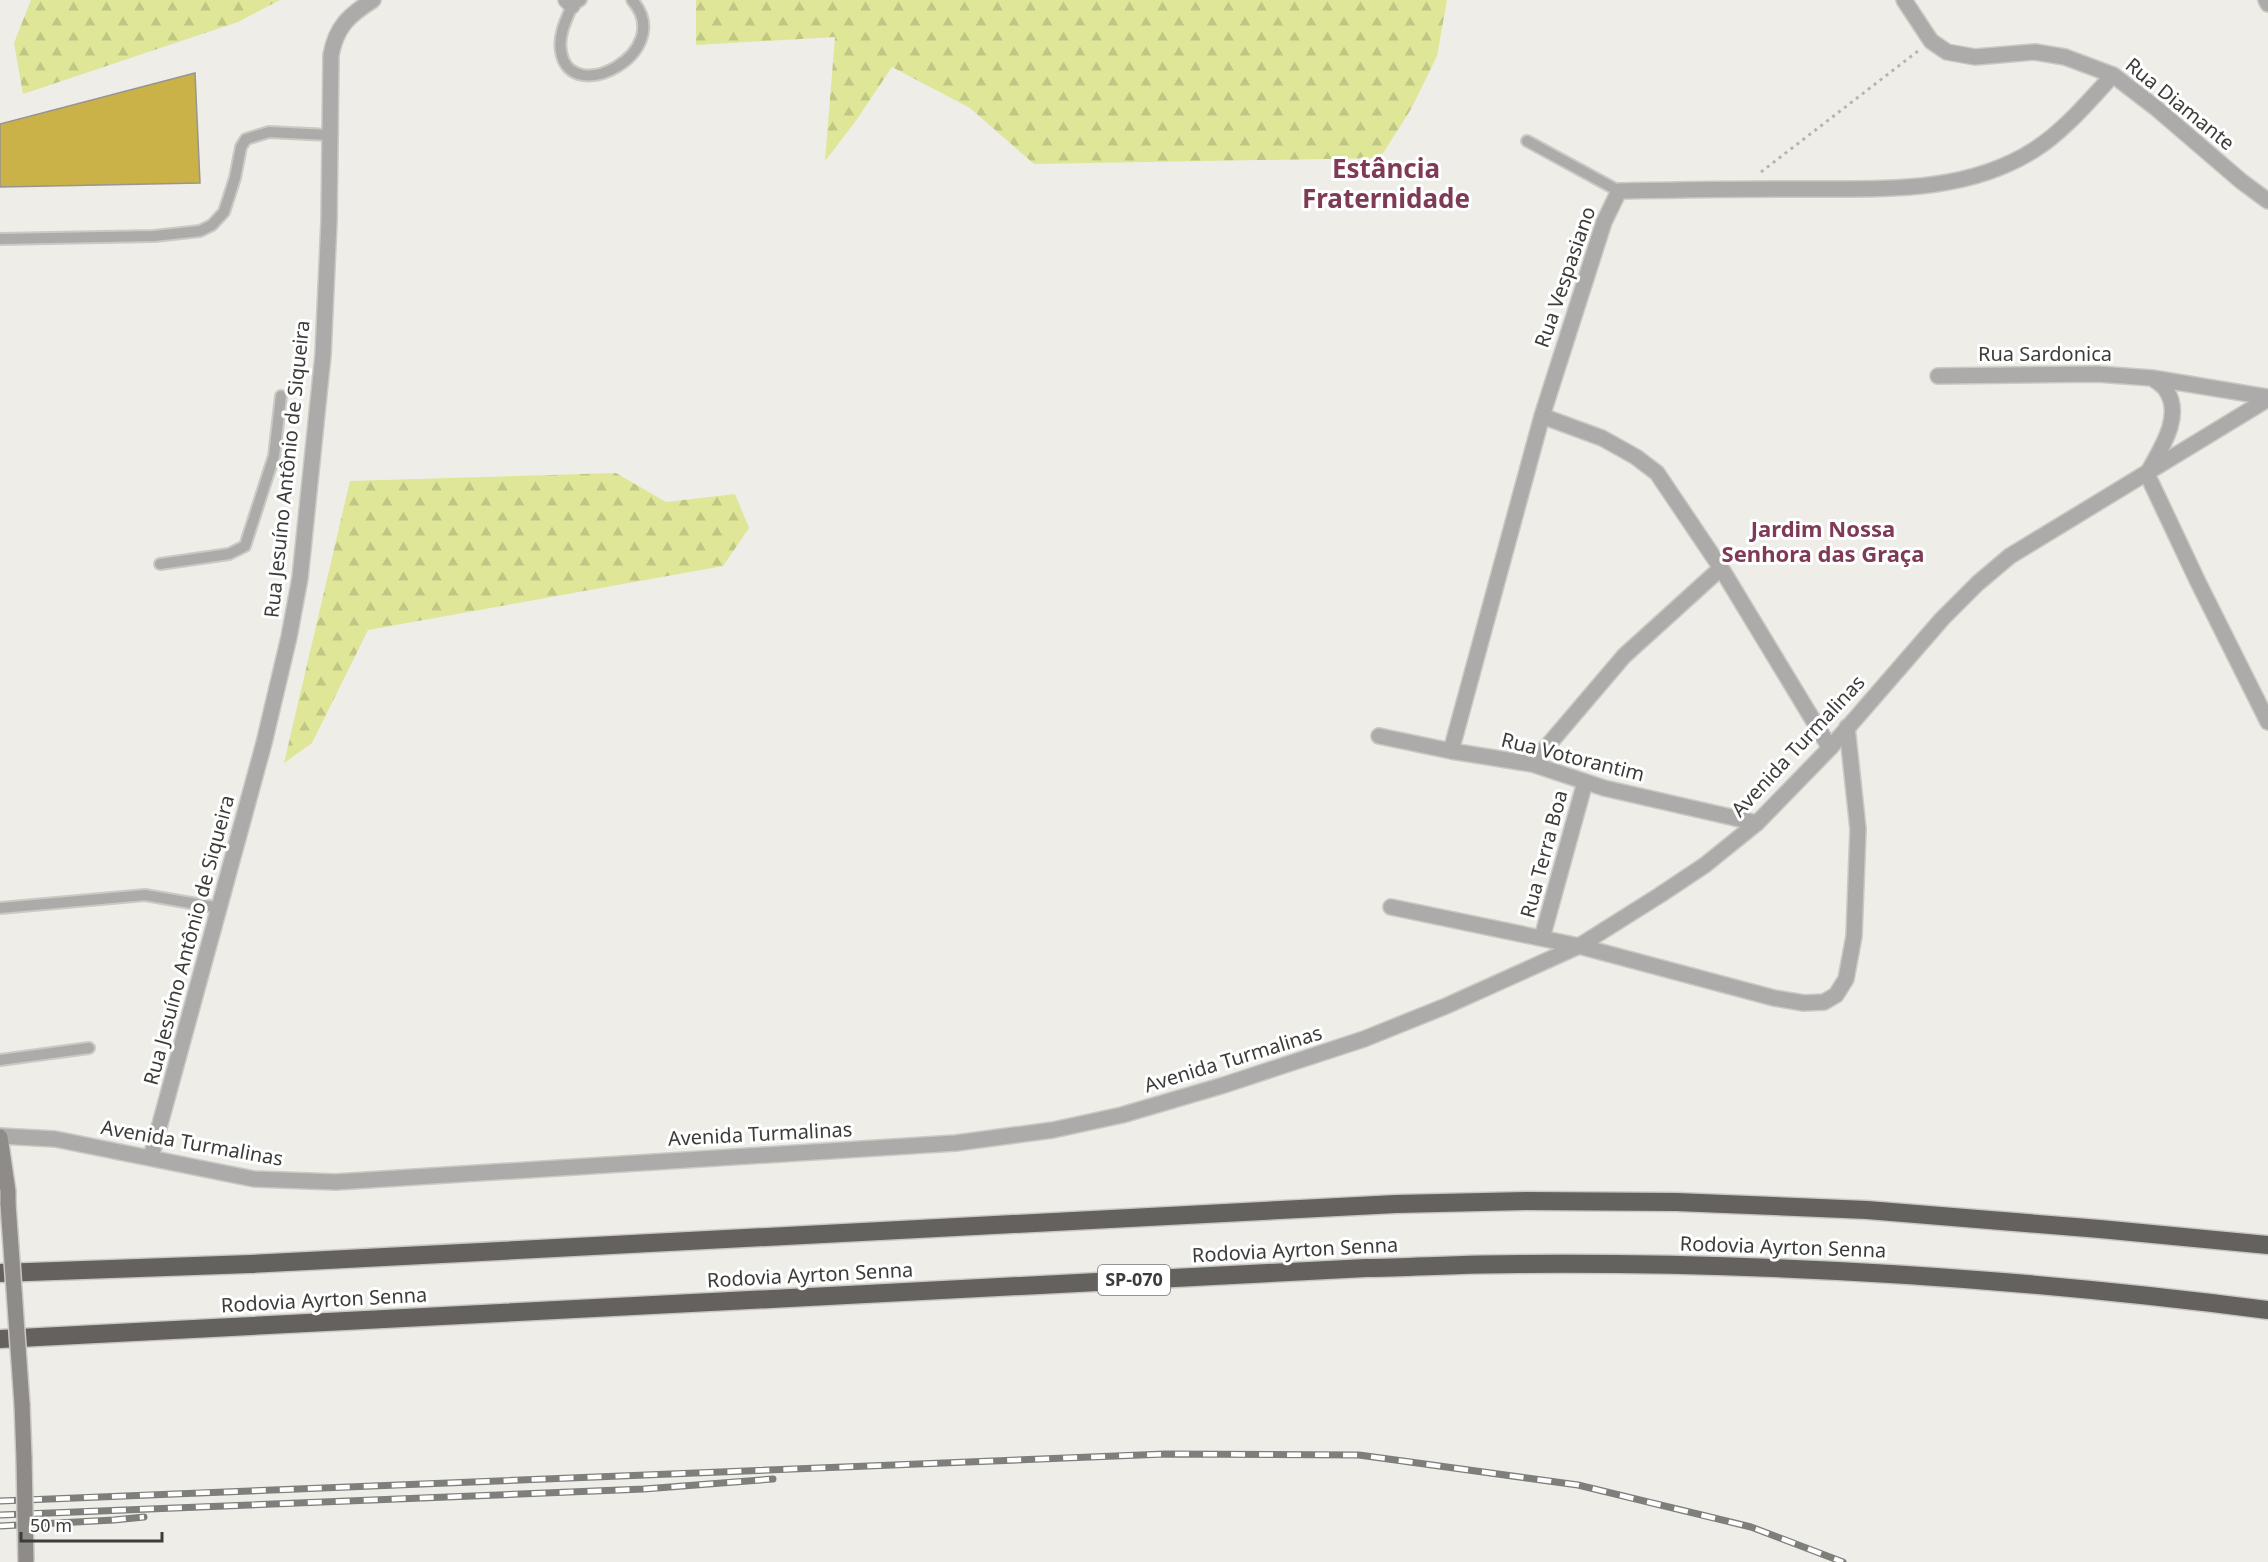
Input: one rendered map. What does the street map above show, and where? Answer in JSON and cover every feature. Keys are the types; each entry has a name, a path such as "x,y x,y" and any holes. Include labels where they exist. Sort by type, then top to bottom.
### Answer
{"highway":[{"name":"Rodovia Ayrton Senna","path":"0,1273 250,1264 1396,1203 1526,1201 1676,1202 1867,1210 2268,1245"},
{"name":"Rodovia Ayrton Senna","path":"0,1339 1366,1268 1519,1264 1663,1265 1885,1273 2041,1286 2268,1310"}],"main road":[{"path":"0,1137 9,1191 22,1404 26,1562"}],"street":[{"name":"Rua Jesuíno Antônio de Siqueira","path":"151,1157 220,908 279,682 300,578 323,355 329,221 329,78 334,38 344,22 373,0"},
{"path":"1904,0 1931,41"},
{"name":"Rua Diamante","path":"1931,41 1947,52 1975,57 2035,52 2065,57 2113,75 2268,201"},
{"name":"Rua Vespasiano","path":"1450,751 1542,416 1597,242 1619,191 1906,188 1954,182 1998,168 2034,150 2065,124 2113,75"},
{"name":"Rua Sardonica","path":"1938,376 2044,373 2152,378 2268,398"},
{"path":"2152,378 2165,389 2172,403 2173,417 2147,474 2268,722"},
{"name":"Avenida Turmalinas","path":"0,1137 55,1139 254,1179 336,1182 577,1165 956,1143 1053,1130 1122,1115 1224,1085 1364,1039 1446,1006 1579,946 1660,895 1705,864 1757,823 1830,748 1942,619 1978,583 2010,556 2268,398"},
{"path":"1542,416 1602,438 1636,457 1657,473 1721,568 1830,748"},
{"path":"1532,764 1624,656 1721,568"},
{"path":"1391,907 1579,946 1665,971 1774,998 1804,1003 1824,1002 1836,995 1846,979 1854,936 1858,829 1847,727"},
{"name":"Rua Votorantim","path":"1379,736 1450,751 1532,764 1604,788 1757,823"},
{"name":"Rua Terra Boa","path":"1542,938 1586,782"}],"lane":[{"path":"573,2 561,37 561,51 565,64 575,72 600,75 619,67 637,47 642,33 643,19 633,0"},
{"path":"0,239 154,236 200,231 212,225 224,212 235,178 241,147 246,139 269,132 329,135"},
{"path":"1527,141 1619,191"},
{"path":"160,564 229,554 245,546 274,456 281,396"},
{"path":"0,908 145,895 220,908"},
{"path":"0,1060 89,1048"}],"path":[{"path":"1738,189 1931,41"}],"green space":[{"path":"31,0 280,0 238,22 23,94 14,43"},
{"path":"696,0 1447,0 1437,56 1411,109 1380,158 1034,164 970,108 892,67 825,161 835,37 696,45"},
{"path":"616,473 666,502 735,494 749,528 723,566 368,630 312,743 284,763 350,481"}],"building":[{"path":"195,73 200,183 0,187 0,124"}],"railway":[{"path":"0,1501 1165,1454 1359,1455 1578,1485 1751,1527 1843,1562"},
{"path":"0,1515 644,1489 773,1479"},
{"path":"0,1526 144,1517"}],"district":[{"name":"Estância Fraternidade","path":"1386,184"},
{"name":"Jardim Nossa Senhora das Graça","path":"1823,542"}]}
